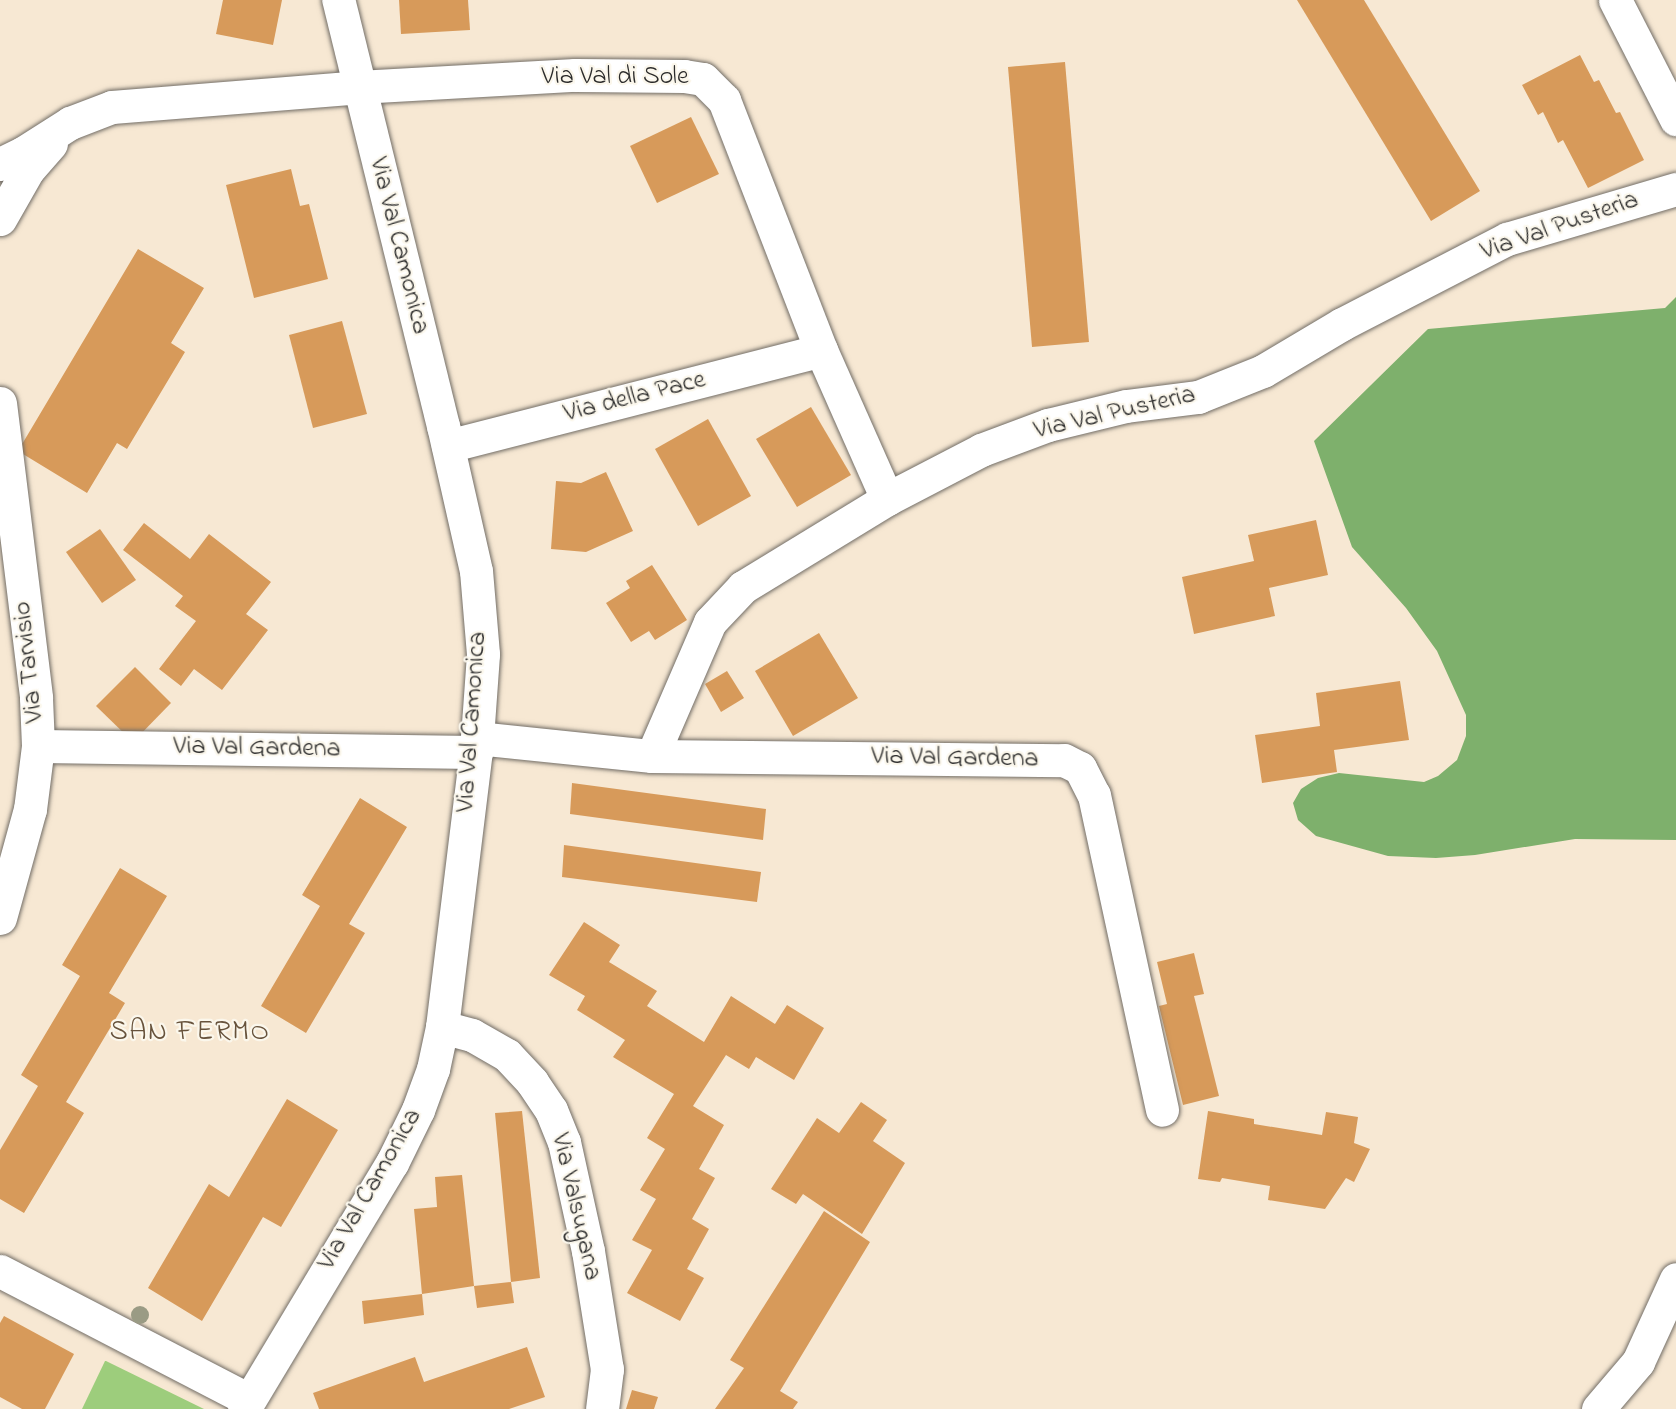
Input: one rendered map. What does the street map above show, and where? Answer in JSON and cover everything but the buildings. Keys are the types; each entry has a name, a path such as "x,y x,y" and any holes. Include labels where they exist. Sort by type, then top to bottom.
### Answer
{"street":[{"name":"Via Val Camonica","path":"246,1405 392,1163 418,1110 433,1069 442,1027 476,745 483,654 476,571 448,446 338,0"},
{"path":"1615,0 1676,119"},
{"name":"Via Val di Sole","path":"0,164 23,153 70,123 112,107 358,87 575,75 684,76 702,79 724,100 821,350 887,499"},
{"name":"Via Val di Sole","path":"0,219 28,170 70,123"},
{"name":"Via Val Pusteria","path":"652,756 710,622 743,587 887,499 981,450 1048,425 1126,406 1198,397 1263,371 1342,324 1507,239 1676,189"},
{"name":"Via della Pace","path":"448,446 821,350"},
{"name":"Via Tarvisio","path":"0,403 36,698 38,746 30,809 0,918"},
{"name":"Via Val Gardena","path":"38,746 476,745 652,756 1064,760 1080,768 1094,795 1162,1110"},
{"name":"Via Valsugana","path":"442,1027 472,1035 507,1055 532,1082 551,1110 564,1142 588,1251 607,1369 602,1409"},
{"path":"0,1270 246,1405"},
{"path":"1598,1409 1638,1362 1676,1279"}],"green space":[{"path":"1676,297 1676,840 1575,839 1475,855 1436,858 1388,856 1316,836 1298,820 1293,803 1301,789 1318,778 1339,773 1424,782 1438,776 1457,760 1466,736 1466,715 1437,651 1406,608 1352,547 1314,441 1428,329 1665,308"},
{"path":"106,1361 204,1409 82,1409"}],"district":[{"name":"SAN FERMO","path":"190,1033"}]}
